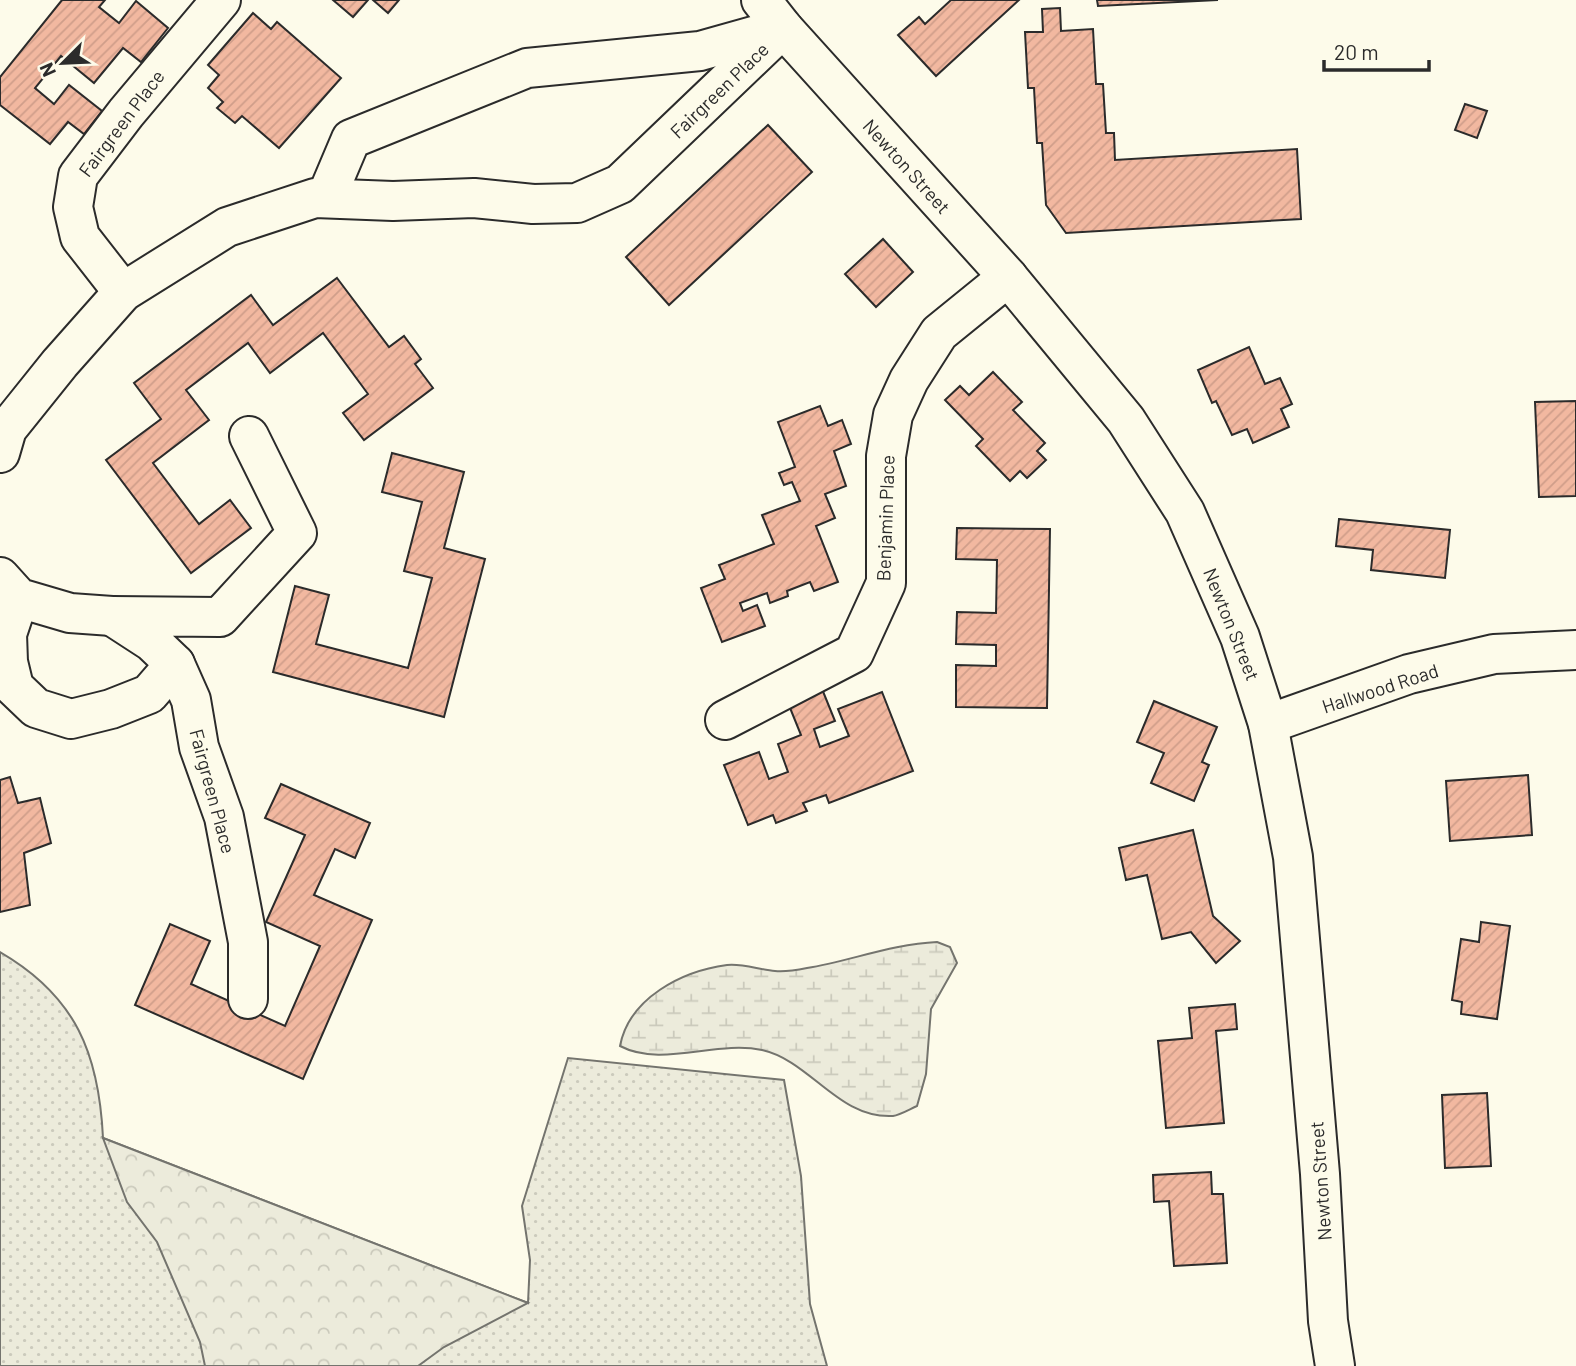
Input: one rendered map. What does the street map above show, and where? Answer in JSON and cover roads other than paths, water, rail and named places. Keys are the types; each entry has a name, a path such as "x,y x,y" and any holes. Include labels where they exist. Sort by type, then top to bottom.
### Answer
{"street":[{"name":"Fairgreen Place","path":"123,292 79,237 73,207 78,176 126,113 221,0"},
{"name":"Fairgreen Place","path":"326,198 351,139 527,68 700,51 775,9"},
{"name":"Fairgreen Place","path":"0,453 7,429 60,363 123,292 227,227 315,198 393,201 474,198 533,204 577,203 620,184 775,9"},
{"name":"Newton Street","path":"775,9 1008,277 1126,419 1185,512 1240,636 1268,724 1293,858 1335,1366"},
{"name":"Benjamin Place","path":"725,720 854,653 886,583 886,456 893,415 909,380 939,333 1008,277"},
{"name":"Fairgreen Place","path":"9,588 69,612 112,617 220,617 297,533 249,436"},
{"path":"9,588 8,662 14,687 36,708 71,719 111,709 149,694 175,664"},
{"name":"Fairgreen Place","path":"112,617 152,642 175,664 191,700 199,747 224,817 248,942 248,999"},
{"name":"Hallwood Road","path":"1268,724 1421,671 1494,654 1576,650"}]}
